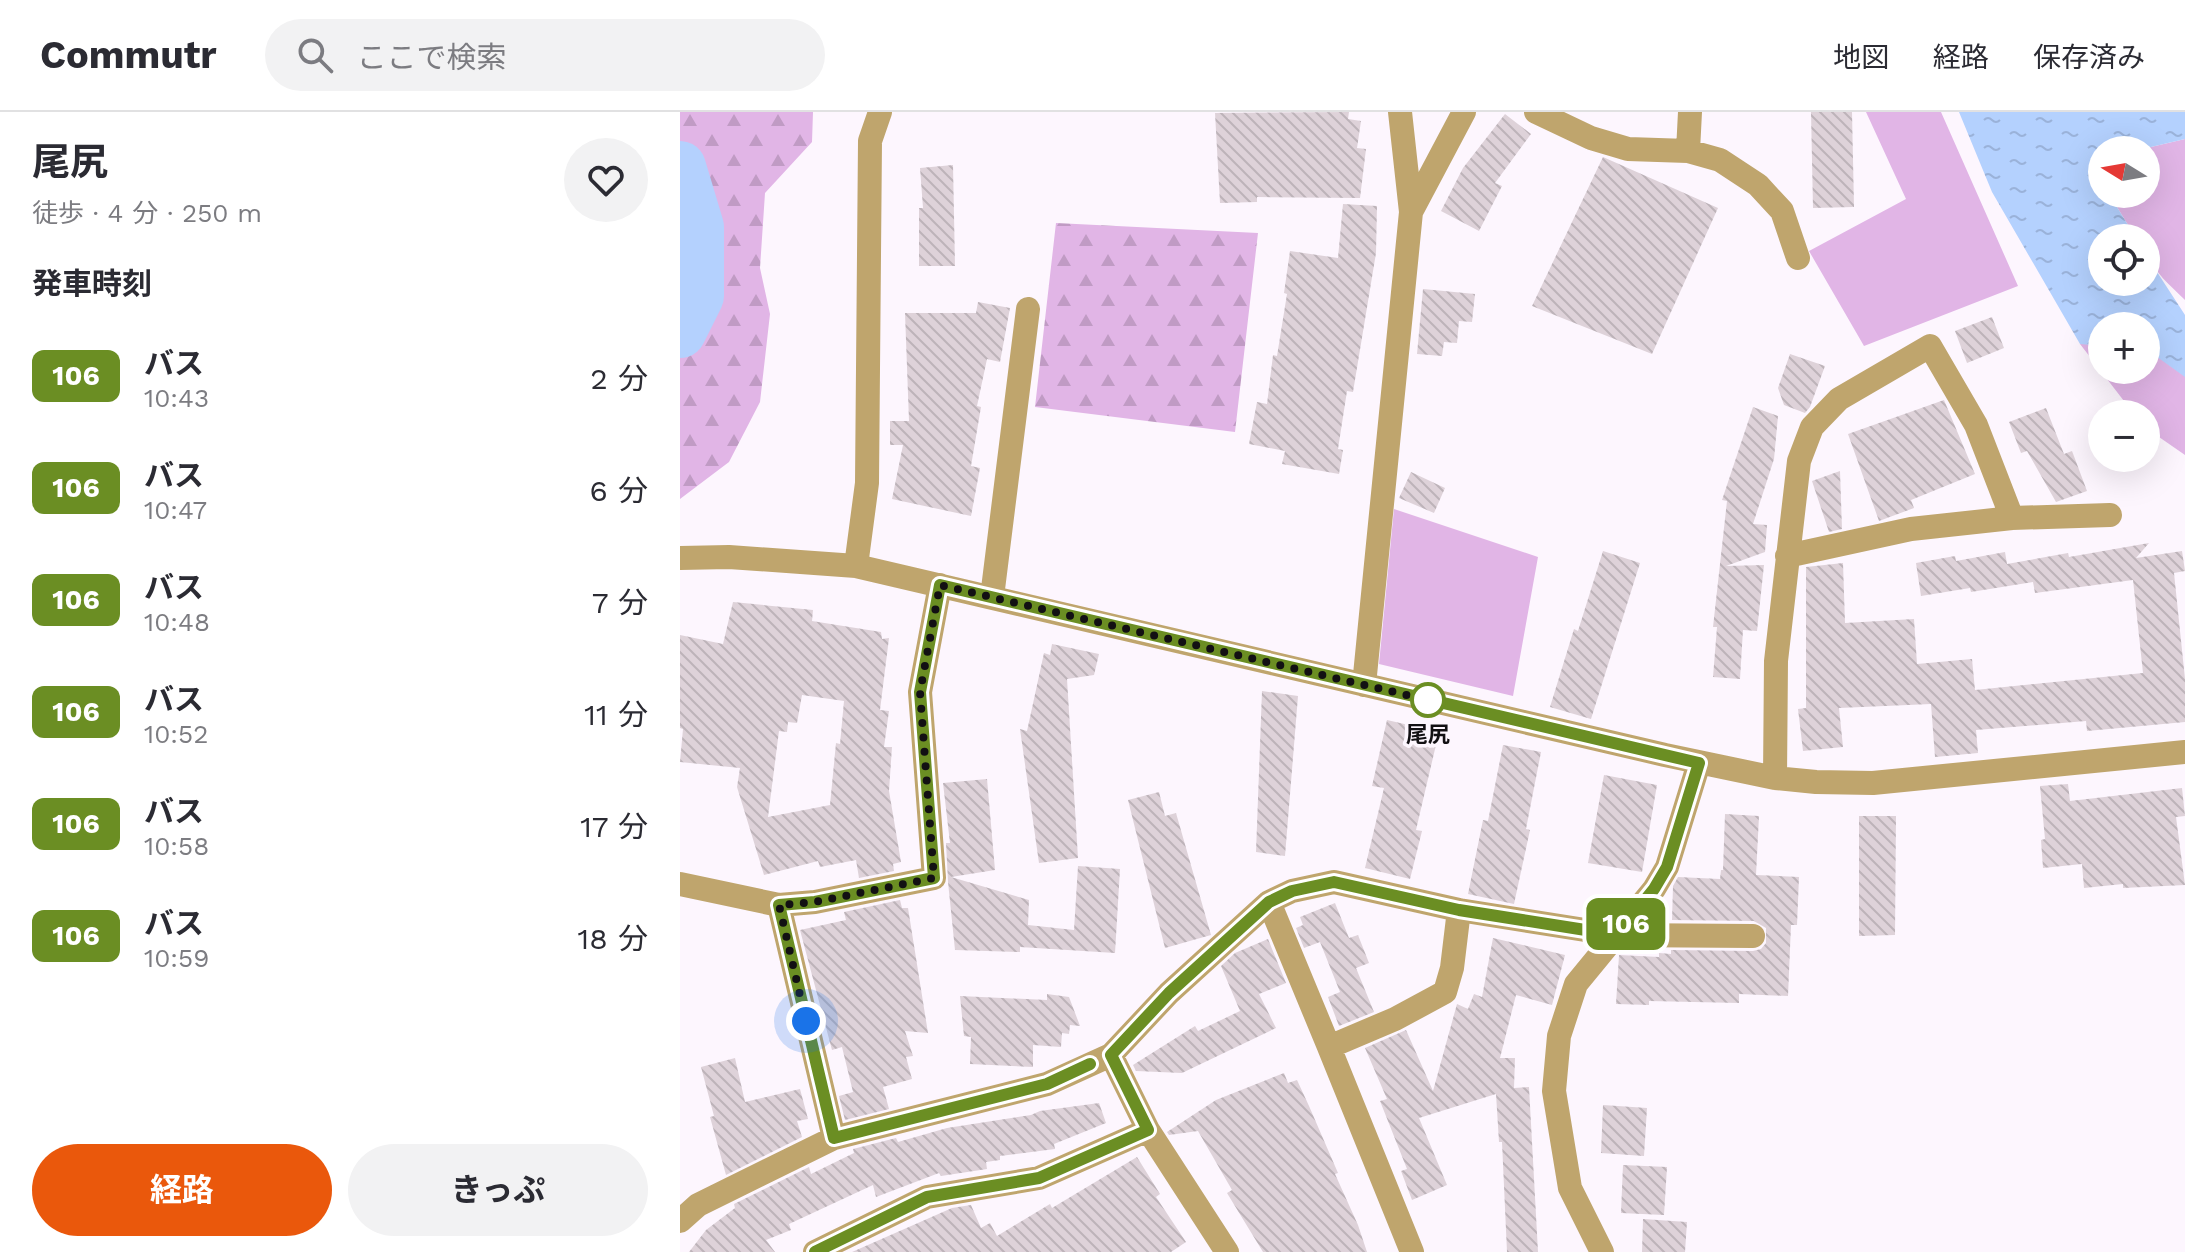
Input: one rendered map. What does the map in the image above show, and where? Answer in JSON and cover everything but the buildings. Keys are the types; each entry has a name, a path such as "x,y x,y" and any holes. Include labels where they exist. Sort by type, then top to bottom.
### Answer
{"street":[{"path":"856,566 867,483 870,141 880,112"},
{"path":"1364,685 1411,212 1400,112"},
{"path":"1411,212 1464,112"},
{"path":"1536,112 1591,138 1628,149 1688,151 1720,160 1758,185 1782,211 1798,258"},
{"path":"1688,151 1690,112"},
{"path":"992,597 1028,309"},
{"path":"1775,778 1776,661 1787,556 1799,461 1812,427 1839,399 1930,346 1976,425 2012,518"},
{"path":"1787,556 1911,529 2012,518 2110,515"},
{"path":"680,558 729,557 856,566 1699,763 1775,778 1873,783 2185,752"},
{"path":"680,884 779,905 815,902 934,878 920,692 940,585"},
{"path":"1602,1252 1570,1188 1554,1091 1559,1036 1576,984 1654,889 1667,867 1699,763"},
{"path":"680,1221 698,1205 834,1138 1047,1084 1111,1055 1169,993 1269,902 1292,891 1334,882 1459,910 1617,935 1753,936"},
{"path":"1269,902 1412,1252"},
{"path":"779,905 834,1138"},
{"path":"1329,1047 1395,1019 1445,992 1452,968 1459,910"},
{"path":"1111,1055 1148,1130 1225,1251"},
{"path":"815,1252 927,1197 1039,1178 1148,1130"}],"green space":[{"path":"680,112 813,112 812,142 765,193 760,268 770,314 760,402 729,462 680,499"},
{"path":"1866,112 1941,112 2018,286 1864,346 1809,251 1906,199"},
{"path":"2185,139 2185,300 2160,275 2160,224 2127,224 2118,208 2160,208 2160,145"},
{"path":"1056,223 1258,233 1235,432 1035,407"},
{"path":"2088,343 2088,354 2080,344"},
{"path":"2160,344 2185,359 2185,455 2160,438 2160,400 2123,400 2111,384 2160,384"},
{"path":"1394,509 1538,557 1513,696 1379,664"}],"water":[{"path":"1959,112 2185,112 2185,139 2160,145 2160,136 2088,136 2088,208 2118,208 2127,224 2088,224 2088,296 2160,296 2160,277 2185,315 2185,377 2160,359 2160,312 2088,312 2088,345 2080,344 1992,192"}],"waterway":[{"path":"680,167 698,227 698,296 680,332"}],"bus line":[{"name":"106","path":"815,1252 927,1197 1039,1178 1148,1130 1111,1055 1169,993 1269,902 1292,891 1334,882 1459,910 1617,935 1654,889 1667,867 1699,763 940,585 920,692 934,878 815,902 779,905 834,1138 1047,1084 1090,1064"}],"place":[{"name":"尾尻","path":"1428,700"}],"route":[{"path":"806,1021 779,905 815,902 934,878 920,692 940,585 1428,700"}]}
